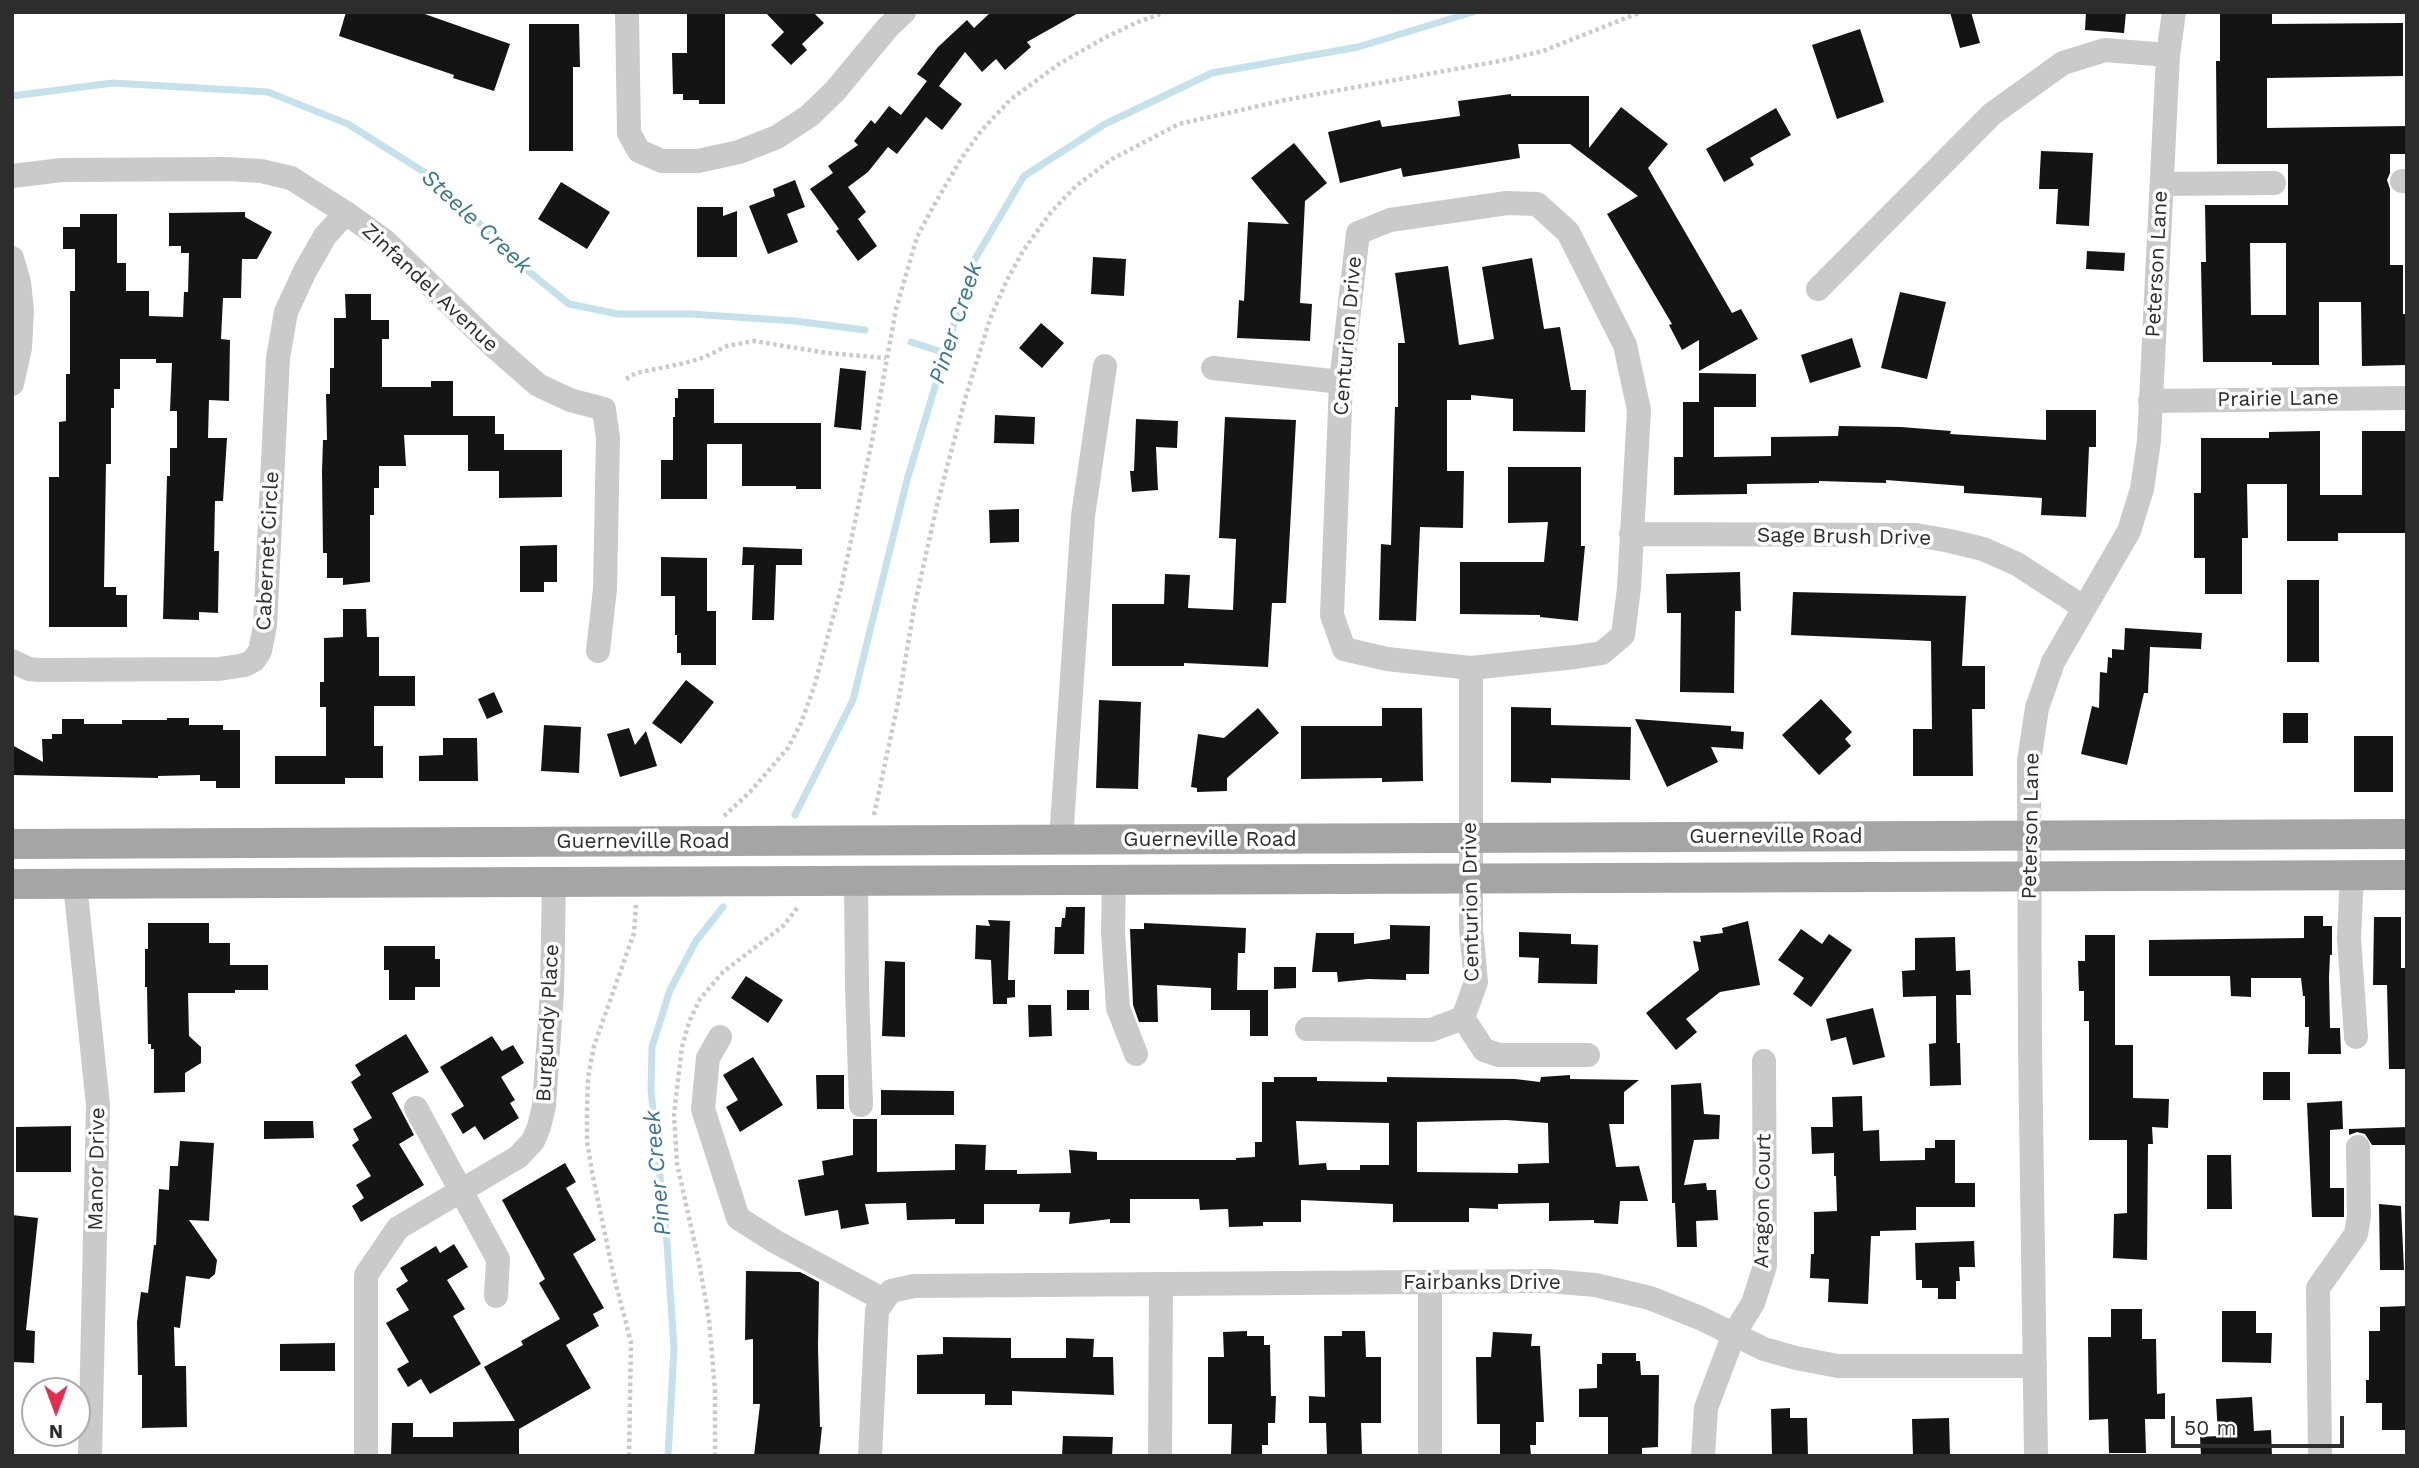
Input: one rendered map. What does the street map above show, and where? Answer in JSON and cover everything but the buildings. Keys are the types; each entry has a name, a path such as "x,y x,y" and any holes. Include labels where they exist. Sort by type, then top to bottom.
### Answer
{"main road":[{"name":"Guerneville Road","path":"12,844 2407,834"},
{"name":"Guerneville Road","path":"12,884 2407,875"}],"street":[{"path":"627,12 629,134 639,152 662,162 698,161 739,152 776,136 809,116 835,91 888,27 904,12"},
{"name":"Peterson Lane","path":"2036,1456 2029,761 2037,708 2053,662 2129,531 2142,489 2148,441 2168,55 2174,12"},
{"path":"1818,289 1992,114 2063,63 2105,50 2168,55"},
{"name":"Zinfandel Avenue","path":"12,176 62,170 261,171 291,178 385,241 490,343 538,385 570,400 604,408 608,438 605,578 598,651"},
{"path":"2161,184 2274,183"},
{"name":"Centurion Drive","path":"1507,203 1537,204 1567,232 1625,345 1639,410 1631,534 1629,588 1623,635 1602,653 1471,668 1387,659 1344,649 1332,615 1341,382 1358,233 1390,220 1507,203"},
{"name":"Cabernet Circle","path":"12,661 29,669 40,670 219,669 245,665 254,660 260,651 265,626 278,358 286,312 304,271 325,236 346,213"},
{"path":"12,258 19,282 22,310 20,348 12,384"},
{"path":"1061,840 1083,516 1105,366"},
{"path":"1213,368 1341,382"},
{"name":"Prairie Lane","path":"2150,401 2407,398"},
{"name":"Sage Brush Drive","path":"1631,534 1916,535 1983,549 2017,564 2083,607"},
{"name":"Centurion Drive","path":"1463,1018 1476,982 1471,929 1471,668"},
{"path":"2352,875 2350,938 2356,1037"},
{"path":"1114,879 1113,931 1118,1008 1136,1054"},
{"path":"856,880 862,1105"},
{"name":"Burgundy Place","path":"366,1456 366,1275 398,1228 518,1157 533,1141 539,1127 544,1106 552,992 554,882"},
{"name":"Manor Drive","path":"75,884 99,1104 90,1456"},
{"path":"1307,1029 1431,1030 1463,1018 1484,1050 1499,1055 1588,1055"},
{"path":"720,1037 708,1058 703,1109 738,1218 776,1242 884,1300 877,1310 874,1337 870,1456"},
{"name":"Aragon Court","path":"1703,1456 1706,1408 1734,1334 1753,1303 1765,1266 1764,1061"},
{"path":"416,1108 498,1259 496,1296"},
{"path":"2320,1456 2318,1288 2356,1234 2359,1216 2358,1147"},
{"name":"Fairbanks Drive","path":"884,1300 891,1292 915,1286 1549,1281 1595,1285 1650,1298 1764,1349 1796,1359 1838,1366 2035,1366"},
{"path":"1430,1282 1430,1456"},
{"path":"1160,1456 1161,1284"}],"path":[{"path":"719,820 750,792 788,748 801,723 814,687 841,588 895,309 917,237 961,159 981,131 1011,99 1059,64 1106,37 1166,12"},
{"path":"874,820 934,518 982,345 990,319 1023,251 1051,212 1112,159 1179,124 1285,100 1543,51 1641,12"},
{"path":"626,379 636,373 685,363 727,346 754,341 827,353 886,358"},
{"path":"629,1456 631,1342 592,1172 587,1141 587,1111 588,1079 594,1045 634,933 636,900"}],"waterway":[{"name":"Piner Creek","path":"795,815 853,700 907,480 972,264 1024,176 1105,124 1212,73 1358,47 1473,12"},
{"name":"Steele Creek","path":"12,96 113,83 268,92 348,124 435,179 522,266 569,304 618,314 690,314 795,321 865,330"},
{"name":"Steele Creek","path":"911,342 945,353"},
{"name":"Piner Creek","path":"668,1456 674,1349 667,1243 651,1091 652,1047 670,990 696,941 723,907"}]}
